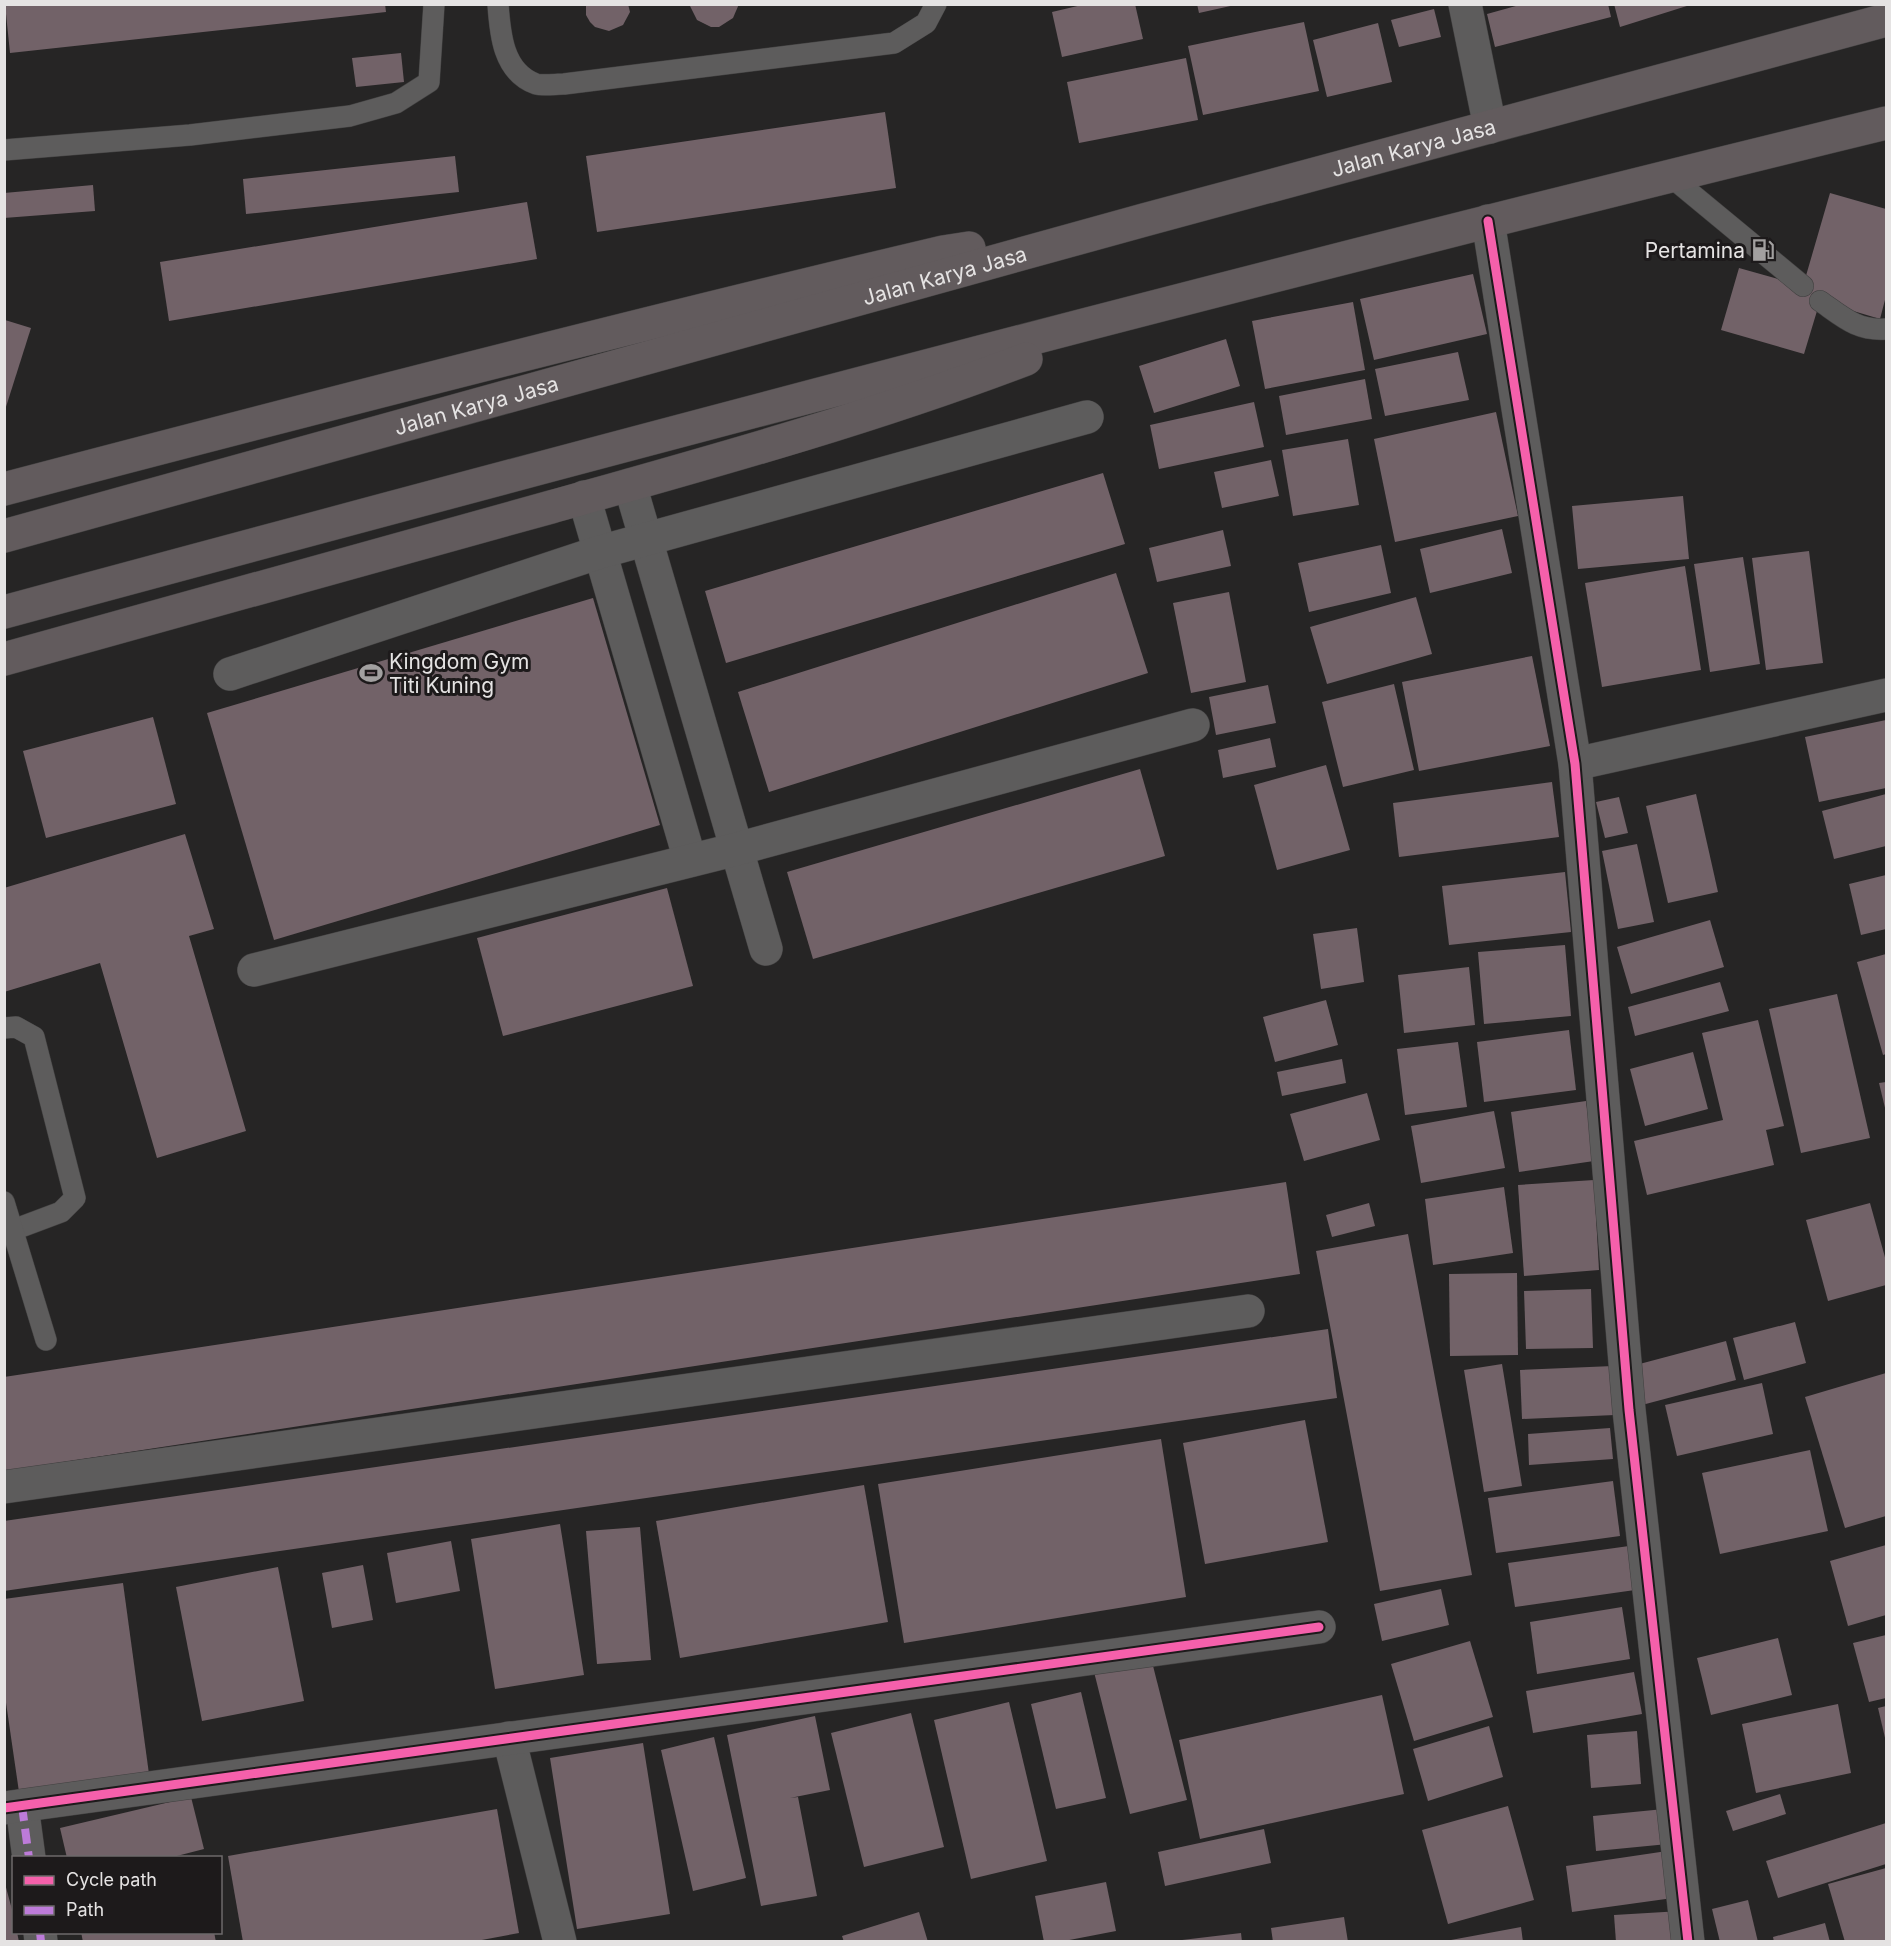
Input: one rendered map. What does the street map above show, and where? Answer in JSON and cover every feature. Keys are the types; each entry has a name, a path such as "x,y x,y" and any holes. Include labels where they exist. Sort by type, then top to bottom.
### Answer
{"highway":[{"name":"Jalan Karya Jasa","path":"4,536 1144,220 1887,20"},
{"path":"4,612 573,458 1176,301 1488,221 1887,123"},
{"path":"4,489 304,410 747,298 943,252 1144,220"},
{"path":"4,659 630,485 807,433 967,382 1176,301"}],"street":[{"path":"1465,4 1490,127"},
{"path":"1488,221 1575,764 1629,1410 1688,1941"},
{"path":"230,674 646,538 1087,417"},
{"path":"630,485 766,949"},
{"path":"584,497 690,861"},
{"path":"1575,764 1887,695"},
{"path":"254,970 737,849 1193,724"},
{"path":"4,1487 1248,1311"},
{"path":"29,1856 13,1807 1319,1627"},
{"path":"509,1738 560,1941"}],"lane":[{"path":"4,150 190,135 350,116 396,103 429,82 434,4"},
{"path":"498,4 501,36 513,69 537,84 564,84 894,43 927,23 936,4"},
{"path":"1670,176 1803,286"},
{"path":"1820,301 1852,324 1871,330 1887,329"},
{"path":"4,1028 16,1027 34,1037 75,1198 61,1212 13,1230"},
{"path":"4,1202 46,1340"}],"building":[{"path":"5,4 385,4 386,12 10,53"},
{"path":"586,4 628,4 630,12 623,25 609,31 595,27 590,22 586,15"},
{"path":"689,4 739,4 733,18 719,27 711,27 697,20"},
{"path":"1086,4 1135,4 1143,39 1062,57 1052,12"},
{"path":"1197,4 1234,4 1235,5 1199,13"},
{"path":"1523,4 1608,4 1611,17 1495,47 1487,14"},
{"path":"1614,4 1690,4 1690,5 1620,27"},
{"path":"1434,9 1441,37 1399,47 1391,20"},
{"path":"1304,22 1319,91 1203,115 1188,46"},
{"path":"1378,23 1392,82 1327,97 1313,40"},
{"path":"401,53 404,82 356,87 352,58"},
{"path":"1186,58 1198,120 1079,143 1067,82"},
{"path":"885,112 896,188 597,232 586,156"},
{"path":"455,156 459,192 246,214 243,179"},
{"path":"93,185 95,211 4,218 4,193"},
{"path":"1830,193 1886,209 1886,296 1880,319 1820,301 1804,354 1721,330 1739,268 1803,286"},
{"path":"527,202 537,259 169,321 160,262"},
{"path":"1473,274 1487,334 1374,360 1360,299"},
{"path":"1353,302 1365,370 1265,389 1252,321"},
{"path":"5,320 31,328 5,410"},
{"path":"1226,339 1240,386 1154,413 1139,366"},
{"path":"1458,352 1469,400 1385,416 1375,369"},
{"path":"1365,379 1372,419 1286,435 1279,396"},
{"path":"1254,402 1264,447 1159,469 1150,425"},
{"path":"1496,412 1518,516 1395,542 1374,439"},
{"path":"1348,439 1359,505 1293,516 1282,450"},
{"path":"1271,460 1279,496 1222,508 1214,472"},
{"path":"1103,473 1125,544 726,663 705,591"},
{"path":"1683,496 1689,559 1578,569 1572,506"},
{"path":"1502,529 1512,573 1430,593 1420,549"},
{"path":"1223,530 1231,566 1157,582 1149,548"},
{"path":"1381,545 1391,593 1309,612 1298,563"},
{"path":"1809,551 1823,663 1766,670 1752,558"},
{"path":"1743,557 1760,664 1710,672 1694,564"},
{"path":"1685,566 1701,670 1602,687 1585,583"},
{"path":"1116,573 1148,673 769,792 738,692"},
{"path":"1229,592 1246,682 1191,693 1173,603"},
{"path":"1416,597 1432,654 1327,684 1310,627"},
{"path":"593,598 660,825 274,940 207,713"},
{"path":"1532,656 1550,746 1419,771 1402,682"},
{"path":"1394,684 1414,770 1343,787 1322,702"},
{"path":"1268,685 1276,723 1216,735 1209,697"},
{"path":"153,717 176,804 46,838 23,751"},
{"path":"1886,720 1886,788 1819,802 1805,737"},
{"path":"1270,738 1276,767 1223,778 1218,750"},
{"path":"1326,765 1350,850 1277,870 1254,785"},
{"path":"1140,769 1165,856 813,959 787,872"},
{"path":"1552,782 1559,837 1399,857 1393,803"},
{"path":"1696,794 1718,892 1668,903 1646,806"},
{"path":"1886,794 1886,846 1834,859 1822,811"},
{"path":"1619,797 1628,833 1605,838 1596,802"},
{"path":"185,834 214,929 189,936 246,1131 157,1158 100,963 4,992 4,888"},
{"path":"1637,844 1654,922 1618,929 1602,851"},
{"path":"1565,872 1571,932 1449,945 1442,886"},
{"path":"1886,875 1886,929 1861,935 1849,884"},
{"path":"667,888 693,986 503,1036 477,938"},
{"path":"1710,920 1724,967 1631,994 1617,947"},
{"path":"1357,928 1364,982 1321,989 1313,934"},
{"path":"1565,945 1571,1016 1484,1024 1478,952"},
{"path":"1886,954 1886,1054 1883,1055 1857,962"},
{"path":"1469,967 1475,1025 1404,1033 1398,975"},
{"path":"1720,982 1729,1011 1635,1036 1628,1007"},
{"path":"1837,994 1870,1138 1801,1153 1769,1009"},
{"path":"1326,1000 1338,1045 1275,1062 1263,1017"},
{"path":"1758,1020 1784,1126 1766,1130 1774,1165 1647,1195 1634,1141 1723,1120 1702,1033"},
{"path":"1569,1030 1576,1090 1484,1102 1477,1042"},
{"path":"1458,1042 1467,1107 1405,1115 1397,1049"},
{"path":"1693,1052 1708,1109 1645,1126 1630,1069"},
{"path":"1342,1059 1346,1083 1282,1096 1277,1072"},
{"path":"1886,1082 1886,1112 1879,1083"},
{"path":"1367,1093 1380,1140 1304,1161 1290,1114"},
{"path":"1586,1101 1594,1161 1519,1172 1511,1112"},
{"path":"1494,1111 1505,1168 1421,1183 1411,1126"},
{"path":"1594,1180 1599,1270 1524,1276 1518,1185"},
{"path":"1286,1182 1300,1274 4,1471 4,1377"},
{"path":"1504,1187 1513,1253 1433,1265 1425,1199"},
{"path":"1369,1203 1375,1226 1332,1237 1326,1215"},
{"path":"1870,1203 1886,1261 1886,1285 1828,1301 1806,1220"},
{"path":"1408,1234 1472,1575 1380,1591 1316,1251"},
{"path":"1517,1273 1518,1355 1450,1356 1449,1274"},
{"path":"1591,1289 1593,1348 1526,1349 1524,1291"},
{"path":"1795,1322 1806,1363 1744,1380 1733,1338"},
{"path":"1328,1329 1337,1398 4,1591 4,1521"},
{"path":"1726,1341 1736,1380 1642,1405 1632,1366"},
{"path":"1502,1364 1522,1486 1484,1492 1464,1370"},
{"path":"1613,1366 1615,1415 1522,1419 1520,1370"},
{"path":"1886,1373 1886,1516 1845,1528 1805,1397"},
{"path":"1762,1383 1773,1434 1677,1456 1665,1405"},
{"path":"1305,1420 1328,1542 1205,1564 1183,1443"},
{"path":"1610,1428 1613,1459 1529,1465 1528,1434"},
{"path":"1161,1439 1186,1597 904,1643 878,1484"},
{"path":"1810,1450 1828,1531 1720,1554 1702,1473"},
{"path":"1613,1481 1620,1536 1496,1553 1488,1498"},
{"path":"864,1485 888,1622 680,1658 656,1521"},
{"path":"560,1524 584,1675 495,1689 471,1539"},
{"path":"640,1527 651,1660 597,1664 586,1531"},
{"path":"451,1541 460,1591 396,1603 387,1553"},
{"path":"1886,1545 1886,1615 1848,1626 1830,1561"},
{"path":"1629,1546 1635,1590 1515,1607 1508,1563"},
{"path":"363,1565 373,1620 332,1628 322,1573"},
{"path":"278,1567 304,1701 202,1721 176,1587"},
{"path":"123,1583 149,1774 19,1792 4,1689 4,1599"},
{"path":"1441,1589 1449,1625 1382,1641 1374,1604"},
{"path":"1622,1607 1630,1659 1537,1674 1530,1622"},
{"path":"1886,1635 1886,1698 1869,1702 1853,1643"},
{"path":"1778,1638 1792,1695 1711,1715 1697,1658"},
{"path":"1470,1641 1493,1717 1414,1741 1391,1664"},
{"path":"1150,1654 1187,1800 1130,1814 1093,1668"},
{"path":"1634,1672 1642,1714 1533,1733 1526,1691"},
{"path":"1081,1692 1106,1798 1056,1809 1031,1704"},
{"path":"1382,1695 1404,1794 1200,1839 1179,1740"},
{"path":"1009,1702 1047,1861 971,1879 934,1720"},
{"path":"1838,1704 1851,1773 1756,1793 1742,1724"},
{"path":"1886,1706 1886,1742 1878,1708"},
{"path":"911,1713 944,1847 864,1867 831,1733"},
{"path":"815,1716 830,1790 790,1798 798,1797 817,1896 761,1906 727,1735"},
{"path":"1489,1726 1503,1777 1428,1801 1413,1749"},
{"path":"1637,1731 1641,1784 1591,1788 1587,1735"},
{"path":"714,1737 746,1878 693,1891 661,1750"},
{"path":"643,1743 670,1914 577,1929 550,1758"},
{"path":"1780,1794 1786,1814 1733,1831 1726,1811"},
{"path":"191,1797 204,1849 177,1856 67,1856 60,1828"},
{"path":"1508,1806 1534,1900 1448,1924 1422,1830"},
{"path":"497,1809 519,1933 471,1942 243,1942 228,1856"},
{"path":"1664,1809 1668,1844 1596,1851 1593,1816"},
{"path":"1886,1823 1886,1864 1778,1898 1766,1861"},
{"path":"1264,1829 1271,1863 1165,1886 1158,1852"},
{"path":"1667,1851 1673,1898 1572,1912 1566,1866"},
{"path":"1886,1868 1886,1942 1845,1942 1828,1884"},
{"path":"4,1880 12,1910 12,1934 17,1934 19,1942 4,1942"},
{"path":"1106,1882 1116,1931 1059,1942 1044,1942 1035,1896"},
{"path":"1748,1900 1758,1942 1720,1942 1712,1909"},
{"path":"1681,1911 1683,1942 1616,1942 1614,1915"},
{"path":"919,1912 928,1942 844,1942 842,1936"},
{"path":"1344,1917 1348,1942 1273,1942 1271,1928"},
{"path":"1825,1923 1830,1942 1774,1942 1773,1937"},
{"path":"1521,1927 1523,1942 1451,1942 1451,1940"},
{"path":"1241,1933 1242,1942 1182,1942 1182,1940"},
{"path":"81,1934 214,1934 216,1942 83,1942"}],"marked path":[{"path":"22,1806 29,1856"},
{"path":"40,1934 41,1942"}],"cycle path":[{"path":"1488,221 1575,764 1629,1410 1688,1942"},
{"path":"4,1808 1319,1627"}],"place":[{"name":"Pertamina","path":"1763,250"},
{"name":"Kingdom Gym Titi Kuning","path":"371,673"}]}
